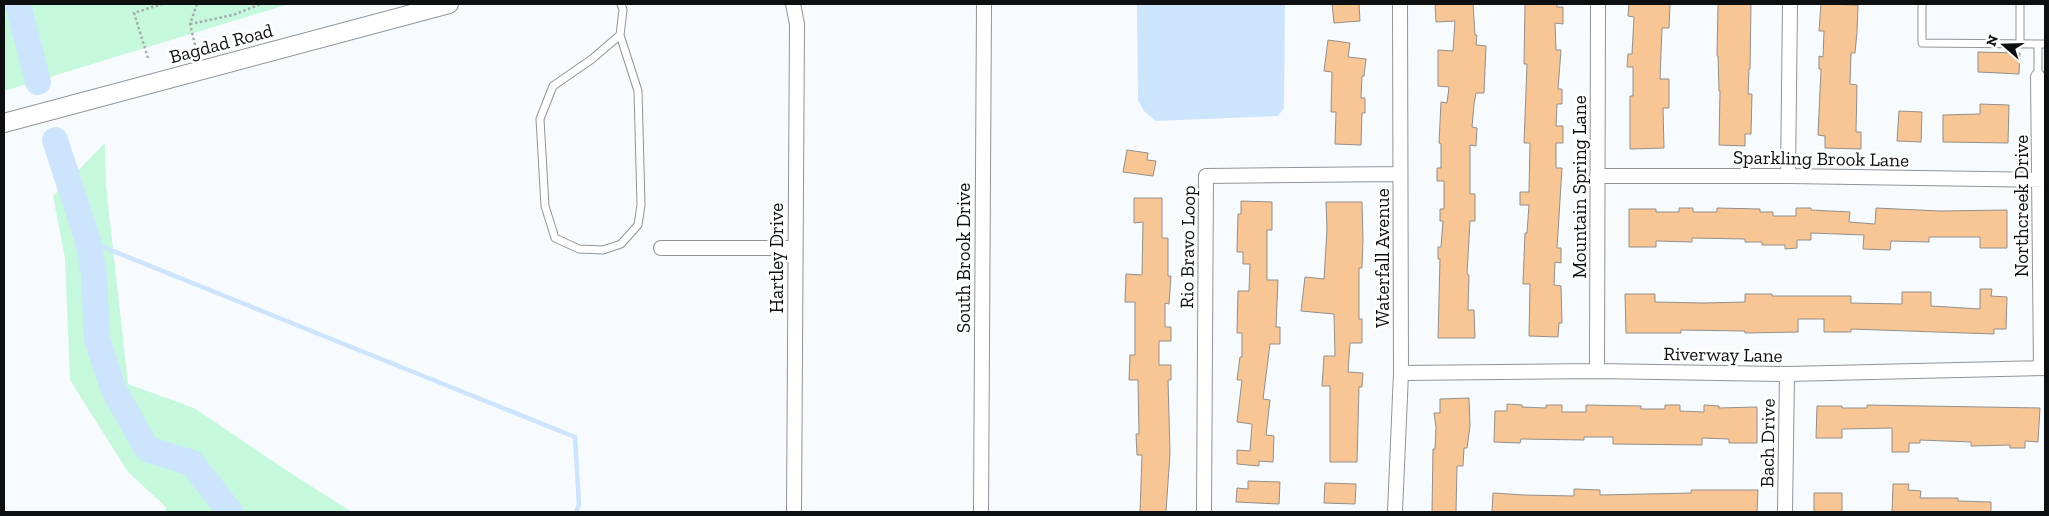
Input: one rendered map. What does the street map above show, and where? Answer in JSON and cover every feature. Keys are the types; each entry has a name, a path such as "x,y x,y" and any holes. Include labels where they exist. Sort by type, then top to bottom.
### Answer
{"street":[{"name":"Bagdad Road","path":"4,124 420,7 449,4"},
{"name":"Hartley Drive","path":"793,4 797,24 794,512"},
{"name":"South Brook Drive","path":"981,512 984,4"},
{"name":"Waterfall Avenue","path":"1395,512 1401,373 1400,4"},
{"name":"Mountain Spring Lane","path":"1597,371 1598,4"},
{"path":"1788,176 1790,4"},
{"name":"Northcreek Drive","path":"2038,77 2042,180 2043,368"},
{"name":"Rio Bravo Loop","path":"1204,512 1206,176 1400,174"},
{"name":"Sparkling Brook Lane","path":"1597,176 1788,176 2042,180"},
{"path":"661,248 795,248"},
{"name":"Riverway Lane","path":"1401,373 1597,371 1787,374 2043,368"},
{"name":"Bach Drive","path":"1785,512 1787,374"}],"lane":[{"path":"620,35 592,59 553,86 540,119 545,206 555,238 579,249 603,250 621,244 638,225 641,205 638,91 620,35 623,10 621,4"},
{"path":"1922,4 1922,43 2042,44"},
{"path":"2020,4 2020,44"},
{"name":"Northcreek Drive","path":"2038,77 2042,44"}],"path":[{"path":"148,58 134,13 162,4"},
{"path":"195,45 190,24 197,4"},
{"path":"190,24 232,15 261,4"}],"green space":[{"path":"4,4 289,4 4,91"},
{"path":"105,143 106,186 128,384 194,408 352,512 166,512 166,507 128,472 70,380 65,258 53,196"}],"water":[{"path":"1137,4 1285,4 1284,108 1278,116 1156,121 1144,111 1138,100"}],"building":[{"path":"1332,4 1359,4 1360,21 1334,23"},
{"path":"1435,4 1473,4 1475,35 1477,35 1476,45 1486,46 1484,93 1476,93 1474,104 1472,127 1477,128 1476,146 1470,145 1470,194 1475,194 1475,221 1470,221 1467,274 1469,275 1468,310 1474,310 1475,338 1438,338 1440,259 1438,259 1438,247 1441,247 1443,221 1440,221 1440,209 1444,209 1444,181 1437,181 1437,168 1441,168 1441,144 1439,143 1441,102 1447,103 1449,87 1438,86 1438,50 1453,51 1455,21 1436,22"},
{"path":"1525,4 1557,4 1557,7 1563,7 1563,24 1555,23 1556,50 1561,50 1558,89 1562,89 1562,104 1557,104 1556,126 1563,126 1563,143 1556,143 1556,168 1562,168 1557,248 1561,248 1561,263 1555,262 1554,285 1561,286 1562,323 1559,323 1558,337 1529,336 1530,284 1523,284 1525,233 1527,233 1529,205 1520,205 1520,192 1529,192 1530,143 1524,143 1527,64 1524,64"},
{"path":"1629,4 1670,4 1669,28 1662,28 1660,79 1669,79 1669,108 1663,108 1664,148 1630,149 1630,96 1633,96 1633,67 1627,67 1628,54 1632,54 1634,17 1628,16"},
{"path":"1718,4 1751,4 1748,94 1752,94 1751,134 1745,134 1745,146 1719,145"},
{"path":"1821,4 1858,5 1855,53 1851,53 1850,84 1857,85 1856,132 1861,132 1861,149 1825,148 1825,136 1818,135 1821,69 1819,69 1819,56 1823,57 1824,31 1819,31"},
{"path":"1328,40 1350,43 1348,57 1366,59 1364,76 1362,76 1361,98 1365,98 1365,113 1362,113 1361,145 1335,144 1336,112 1331,112 1332,72 1324,71"},
{"path":"1978,52 2020,53 2019,74 1978,72"},
{"path":"1980,104 2009,105 2008,143 1943,142 1943,115 1980,114"},
{"path":"1899,111 1922,112 1921,142 1897,141"},
{"path":"1127,150 1148,153 1147,160 1156,161 1153,176 1123,172"},
{"path":"1134,198 1162,198 1162,238 1168,238 1168,276 1171,276 1169,304 1165,303 1165,327 1171,327 1171,341 1159,341 1159,365 1171,365 1171,380 1168,380 1170,453 1166,512 1140,512 1142,455 1137,455 1136,434 1139,434 1138,380 1129,380 1130,355 1135,355 1135,302 1125,302 1126,274 1142,275 1143,222 1134,223"},
{"path":"1241,201 1272,202 1272,230 1267,230 1267,280 1278,280 1276,327 1280,327 1280,344 1270,344 1263,399 1270,400 1266,435 1274,436 1273,462 1259,461 1259,466 1237,464 1237,450 1250,451 1252,424 1237,422 1242,380 1237,380 1240,357 1242,357 1242,333 1237,333 1238,291 1249,291 1250,264 1243,264 1243,252 1237,252 1238,214 1241,214"},
{"path":"1326,202 1362,202 1363,240 1362,268 1359,268 1359,319 1362,319 1362,343 1350,343 1348,372 1363,373 1362,387 1359,387 1357,462 1330,462 1330,386 1322,386 1324,356 1335,356 1334,314 1301,311 1305,277 1324,279 1327,229"},
{"path":"1679,208 1693,208 1693,212 1717,212 1717,208 1760,209 1760,212 1773,212 1773,216 1796,216 1796,208 1811,208 1811,210 1850,212 1849,222 1875,224 1876,208 1940,211 2007,210 2007,248 1980,248 1980,237 1929,237 1929,242 1891,241 1890,250 1863,249 1864,235 1811,233 1811,240 1797,240 1797,248 1785,249 1785,245 1762,245 1762,242 1745,242 1745,239 1692,238 1692,242 1656,241 1656,247 1629,247 1629,209 1656,209 1656,212 1679,212"},
{"path":"1980,289 1992,289 1991,296 2007,297 2006,329 1994,329 1994,334 1851,329 1851,332 1824,332 1824,319 1798,319 1798,332 1745,333 1745,331 1681,330 1681,333 1626,333 1625,294 1655,294 1655,302 1745,302 1745,294 1772,294 1772,296 1851,296 1851,303 1902,304 1902,292 1931,292 1931,306 1980,309"},
{"path":"1469,398 1470,426 1467,448 1464,448 1463,466 1457,466 1456,512 1432,512 1433,449 1435,449 1436,427 1434,413 1440,413 1440,399"},
{"path":"1507,404 1546,408 1546,405 1562,405 1562,412 1586,412 1586,405 1641,406 1641,409 1665,409 1665,405 1680,405 1680,411 1704,412 1704,405 1719,406 1719,408 1757,407 1757,443 1729,443 1729,439 1702,438 1702,445 1613,444 1613,437 1584,437 1584,440 1521,439 1520,443 1494,442 1495,411 1507,411"},
{"path":"1867,405 2040,408 2038,442 2025,441 2025,448 2010,448 2010,445 1971,446 1971,442 1920,440 1920,443 1909,443 1909,452 1892,452 1892,428 1842,429 1842,438 1816,438 1817,406 1867,408"},
{"path":"1248,481 1280,482 1279,504 1236,502 1237,488 1248,489"},
{"path":"1325,483 1356,484 1355,504 1324,503"},
{"path":"1893,484 1909,484 1908,490 1921,491 1920,498 1958,498 1958,501 1991,502 1991,512 1892,512"},
{"path":"1574,489 1600,490 1600,495 1691,493 1691,490 1758,490 1757,512 1492,512 1493,493 1574,496"},
{"path":"1814,493 1842,493 1842,512 1814,512"}],"waterway":[{"path":"18,4 38,82"},
{"path":"55,140 88,241 94,275 97,339 113,388 147,449 192,463 230,512"},
{"path":"88,241 575,437 579,505 576,512"}]}
